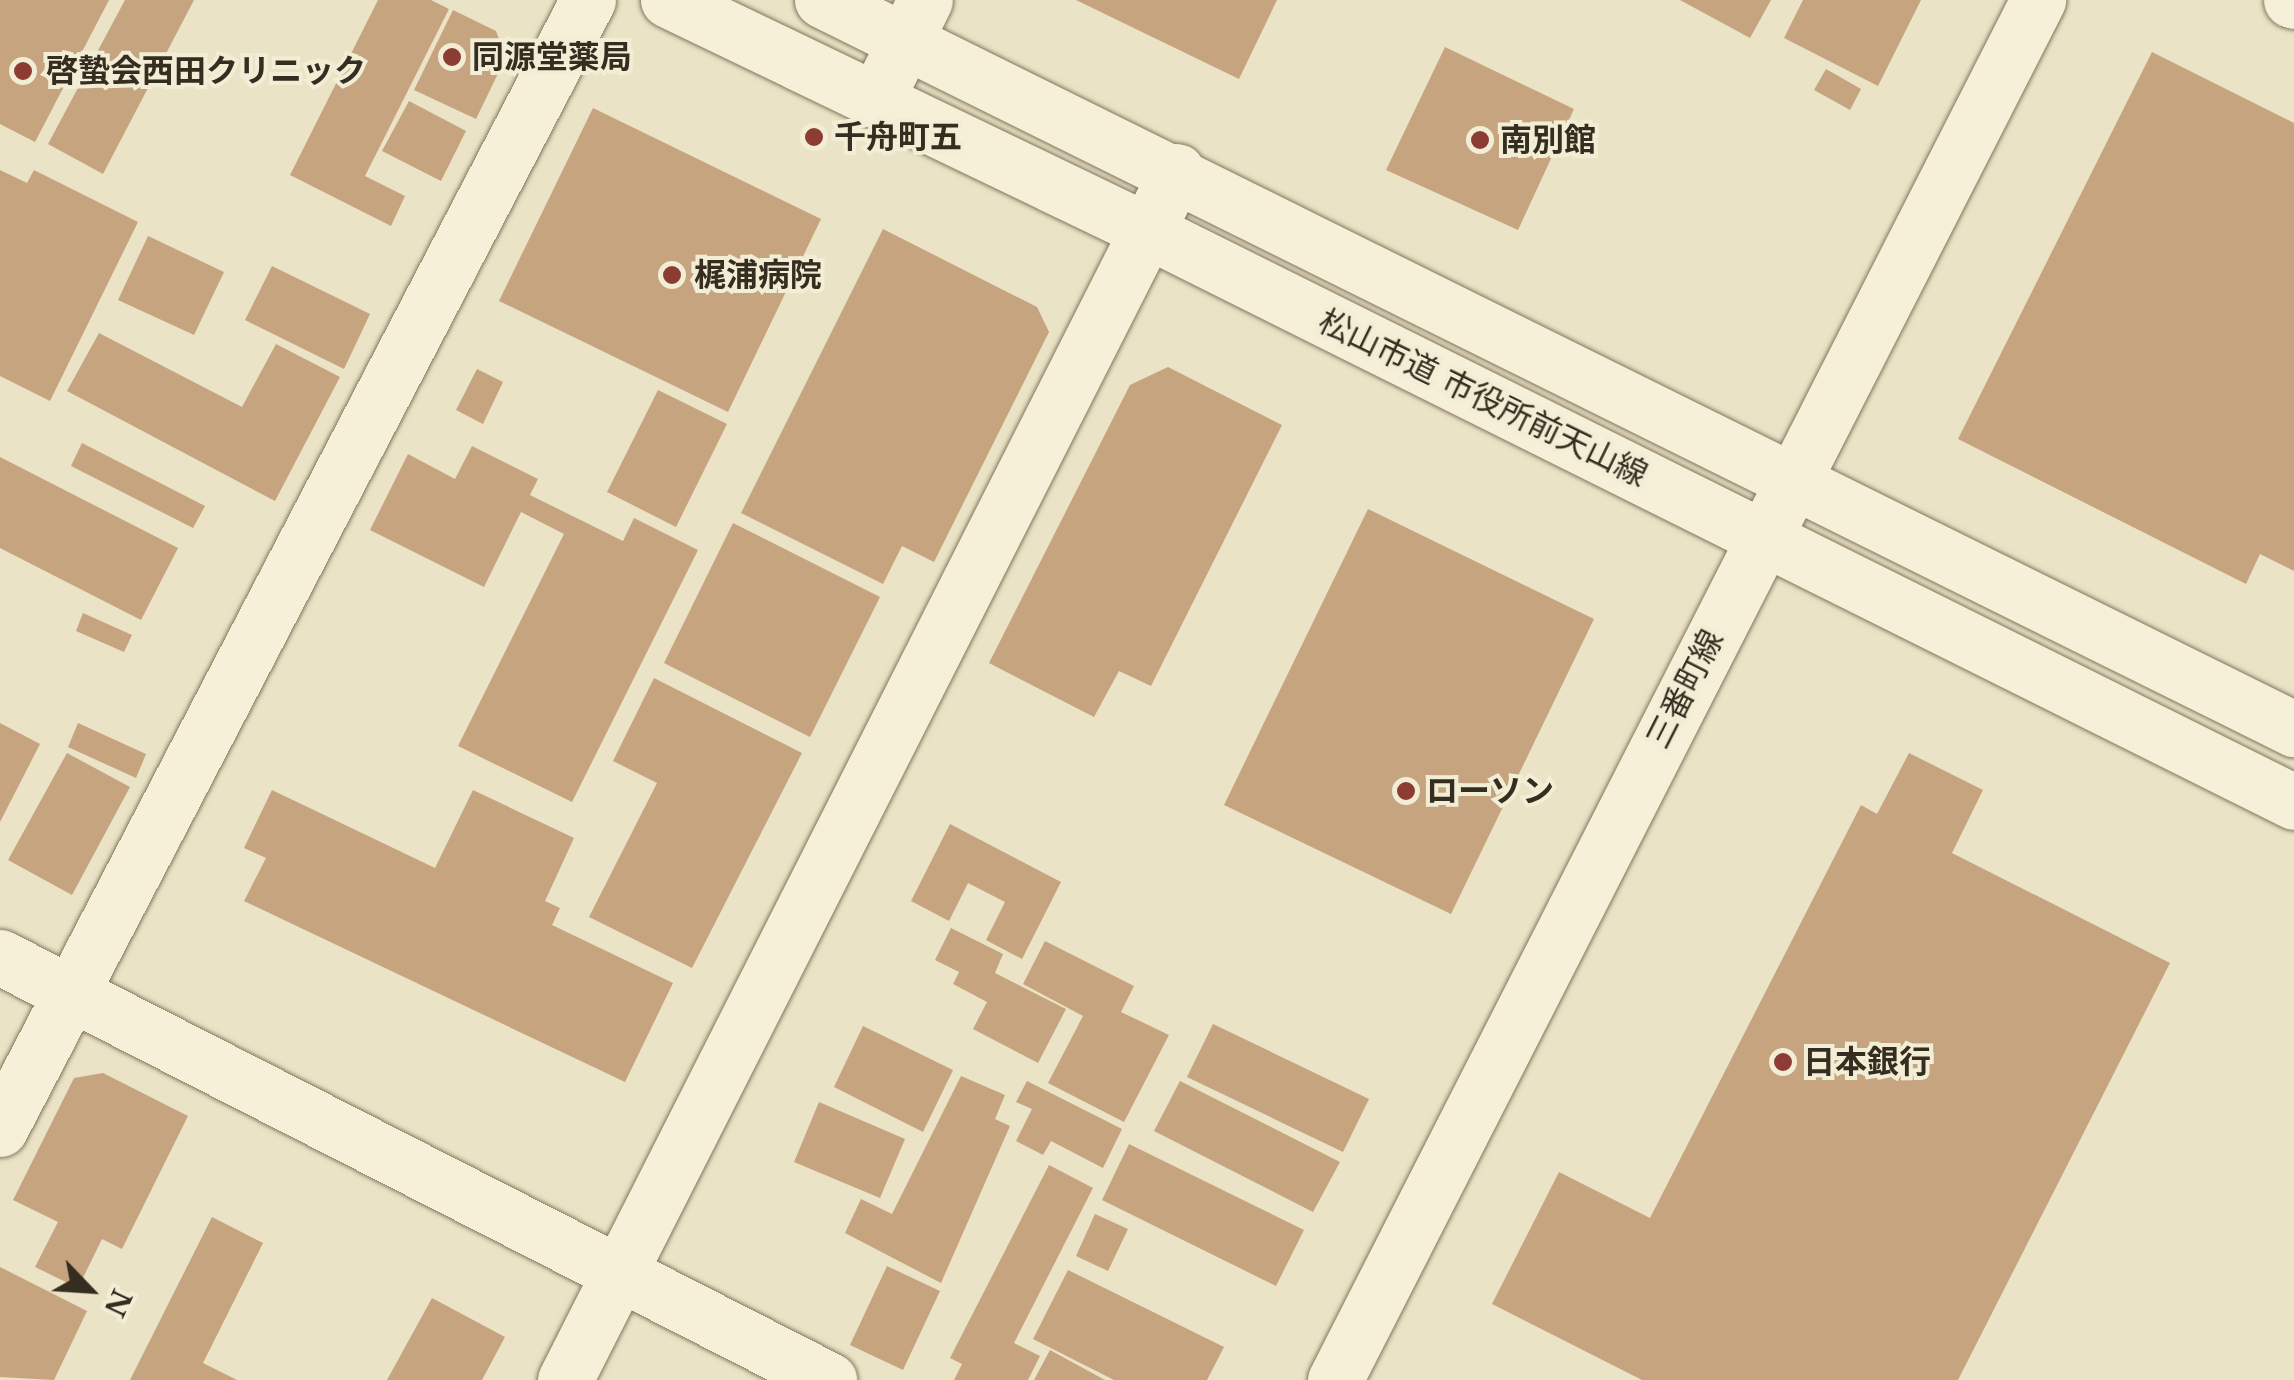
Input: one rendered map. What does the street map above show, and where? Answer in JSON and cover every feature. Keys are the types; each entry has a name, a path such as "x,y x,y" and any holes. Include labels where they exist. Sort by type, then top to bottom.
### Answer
{"street":[{"path":"0,1129 588,0"},
{"name":"松山市道 市役所前天山線","path":"668,0 1150,232 2294,802"},
{"name":"松山市道 市役所前天山線","path":"822,0 914,19 1177,171 2294,729"},
{"name":"三番町線","path":"1335,1380 2038,0"},
{"path":"876,100 914,19"},
{"path":"565,1380 1150,232 1177,171"},
{"path":"0,957 829,1380"}],"building":[{"path":"0,0 109,0 35,142 0,124"},
{"path":"125,0 194,0 103,174 48,144"},
{"path":"378,0 431,0 449,9 365,176 405,196 391,226 290,175"},
{"path":"1076,0 1277,0 1239,79"},
{"path":"1680,0 1771,0 1750,38"},
{"path":"1803,0 1921,0 1878,86 1784,38"},
{"path":"453,10 496,31 506,57 476,119 414,90"},
{"name":"南別館","path":"1445,47 1574,109 1518,230 1386,170"},
{"path":"2152,52 2294,123 2294,571 2260,554 2246,584 1958,439"},
{"path":"1826,69 1861,89 1850,110 1814,90"},
{"path":"409,101 466,131 441,181 382,151"},
{"path":"593,108 821,219 728,412 499,301"},
{"path":"0,170 27,183 34,170 138,222 50,401 0,376"},
{"path":"883,229 1037,307 1049,332 934,562 902,546 883,584 741,513"},
{"path":"148,236 224,272 194,335 118,300"},
{"path":"272,266 370,314 344,369 245,320"},
{"path":"99,333 242,407 276,344 340,377 275,501 67,391"},
{"path":"1168,367 1282,425 1151,686 1119,671 1094,717 989,663 1130,385"},
{"path":"477,369 503,382 483,424 456,410"},
{"path":"658,390 727,424 676,527 607,492"},
{"path":"82,443 205,506 193,528 71,466"},
{"path":"472,446 538,479 530,495 623,541 634,518 698,550 572,802 458,746 564,534 521,512 484,587 370,530 408,454 455,479"},
{"path":"0,457 178,548 141,620 0,548"},
{"path":"1368,509 1594,619 1451,914 1224,805"},
{"path":"733,523 880,597 810,737 664,663"},
{"path":"83,613 132,635 124,652 76,631"},
{"path":"654,678 802,753 692,968 589,917 657,783 613,761"},
{"path":"0,723 40,744 0,822"},
{"path":"78,723 146,754 136,778 68,747"},
{"path":"67,753 130,787 72,895 8,860"},
{"path":"1909,753 1983,790 1952,853 2170,963 1958,1380 1642,1380 1492,1304 1559,1172 1650,1218 1861,805 1877,814"},
{"path":"272,790 435,868 473,790 574,838 545,901 560,908 552,925 673,983 625,1082 244,901 266,858 244,848"},
{"path":"950,824 1061,882 1022,959 986,940 1005,902 968,883 949,921 911,901"},
{"path":"951,928 1003,954 995,973 1066,1009 1038,1063 973,1029 987,1002 953,984 959,972 935,960"},
{"path":"1045,941 1134,986 1121,1012 1169,1035 1124,1122 1048,1083 1083,1016 1023,984"},
{"path":"1213,1024 1369,1099 1343,1152 1187,1077"},
{"path":"863,1026 953,1070 923,1132 834,1087"},
{"path":"103,1073 188,1116 122,1249 102,1239 78,1288 35,1267 58,1222 13,1200 74,1078"},
{"path":"961,1076 1005,1095 995,1119 1010,1126 941,1283 845,1233 861,1199 892,1214"},
{"path":"1027,1081 1122,1129 1103,1168 1051,1141 1043,1155 1016,1141 1032,1109 1016,1102"},
{"path":"1180,1081 1340,1162 1313,1212 1154,1131"},
{"path":"819,1102 905,1139 880,1198 794,1162"},
{"path":"1129,1144 1304,1230 1276,1286 1102,1200"},
{"path":"1049,1165 1093,1188 1014,1343 1040,1356 1028,1380 954,1380 962,1364 950,1358"},
{"path":"1095,1214 1128,1229 1108,1271 1076,1256"},
{"path":"212,1217 263,1243 203,1363 237,1380 130,1380"},
{"path":"887,1266 940,1291 903,1370 850,1345"},
{"path":"0,1267 87,1311 54,1380 0,1377"},
{"path":"1068,1270 1224,1347 1207,1380 1114,1380 1033,1339"},
{"path":"432,1298 505,1337 482,1380 387,1380"},
{"path":"1050,1350 1105,1380 1034,1380"}],"place":[{"name":"同源堂薬局","path":"452,57"},
{"name":"啓蟄会西田クリニック","path":"23,71"},
{"name":"千舟町五","path":"814,137"},
{"name":"南別館","path":"1480,140"},
{"name":"梶浦病院","path":"672,275"},
{"name":"ローソン","path":"1406,791"},
{"name":"日本銀行","path":"1783,1062"}]}
